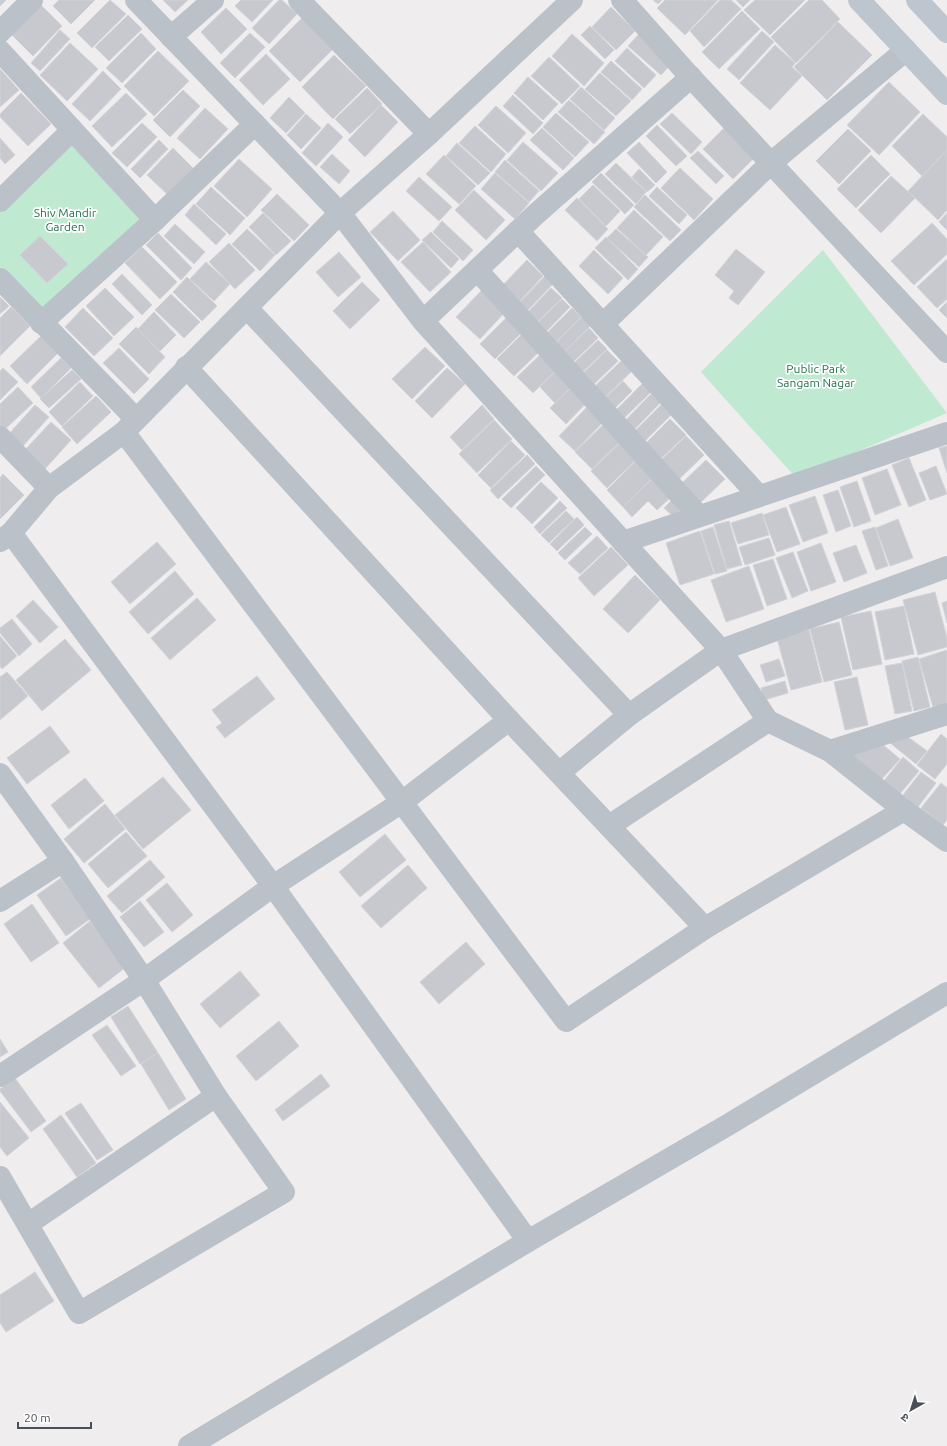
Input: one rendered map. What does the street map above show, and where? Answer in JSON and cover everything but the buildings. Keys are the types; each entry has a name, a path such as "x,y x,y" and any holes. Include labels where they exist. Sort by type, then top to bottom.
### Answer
{"street":[{"path":"0,32 32,0"},
{"path":"136,0 340,213 423,321 721,650 768,721 830,751 904,810 946,838"},
{"path":"171,36 213,0"},
{"path":"298,0 429,134"},
{"path":"528,1241 273,886 6,537 49,488 130,426 186,367 247,308 340,213 429,134 572,0"},
{"path":"622,0 690,77 947,352"},
{"path":"859,0 947,94"},
{"path":"917,0 947,32"},
{"path":"603,324 771,163 906,50"},
{"path":"0,51 155,220"},
{"path":"423,321 518,231 690,77"},
{"path":"41,323 155,220 255,124"},
{"path":"0,201 72,130"},
{"path":"518,231 758,496"},
{"path":"477,270 699,516"},
{"path":"0,279 41,323 130,426 402,802 566,1021 705,928 904,810"},
{"path":"247,308 629,715"},
{"path":"186,367 509,720 705,928"},
{"path":"623,542 947,433"},
{"path":"0,437 49,488"},
{"path":"559,773 629,715 721,650 947,567"},
{"path":"830,751 947,714"},
{"path":"0,1076 144,980 273,886 402,802 509,720"},
{"path":"609,826 768,721"},
{"path":"0,774 63,861 144,980 216,1096 284,1192 79,1313 0,1176"},
{"path":"0,901 63,861"},
{"path":"189,1446 528,1241 726,1126 947,993"},
{"path":"28,1224 216,1096"}],"green space":[{"name":"Shiv Mandir Garden","path":"69,140 145,221 45,315 0,267 0,205"},
{"name":"Public Park Sangam Nagar","path":"823,250 947,413 796,478 701,372"}]}
